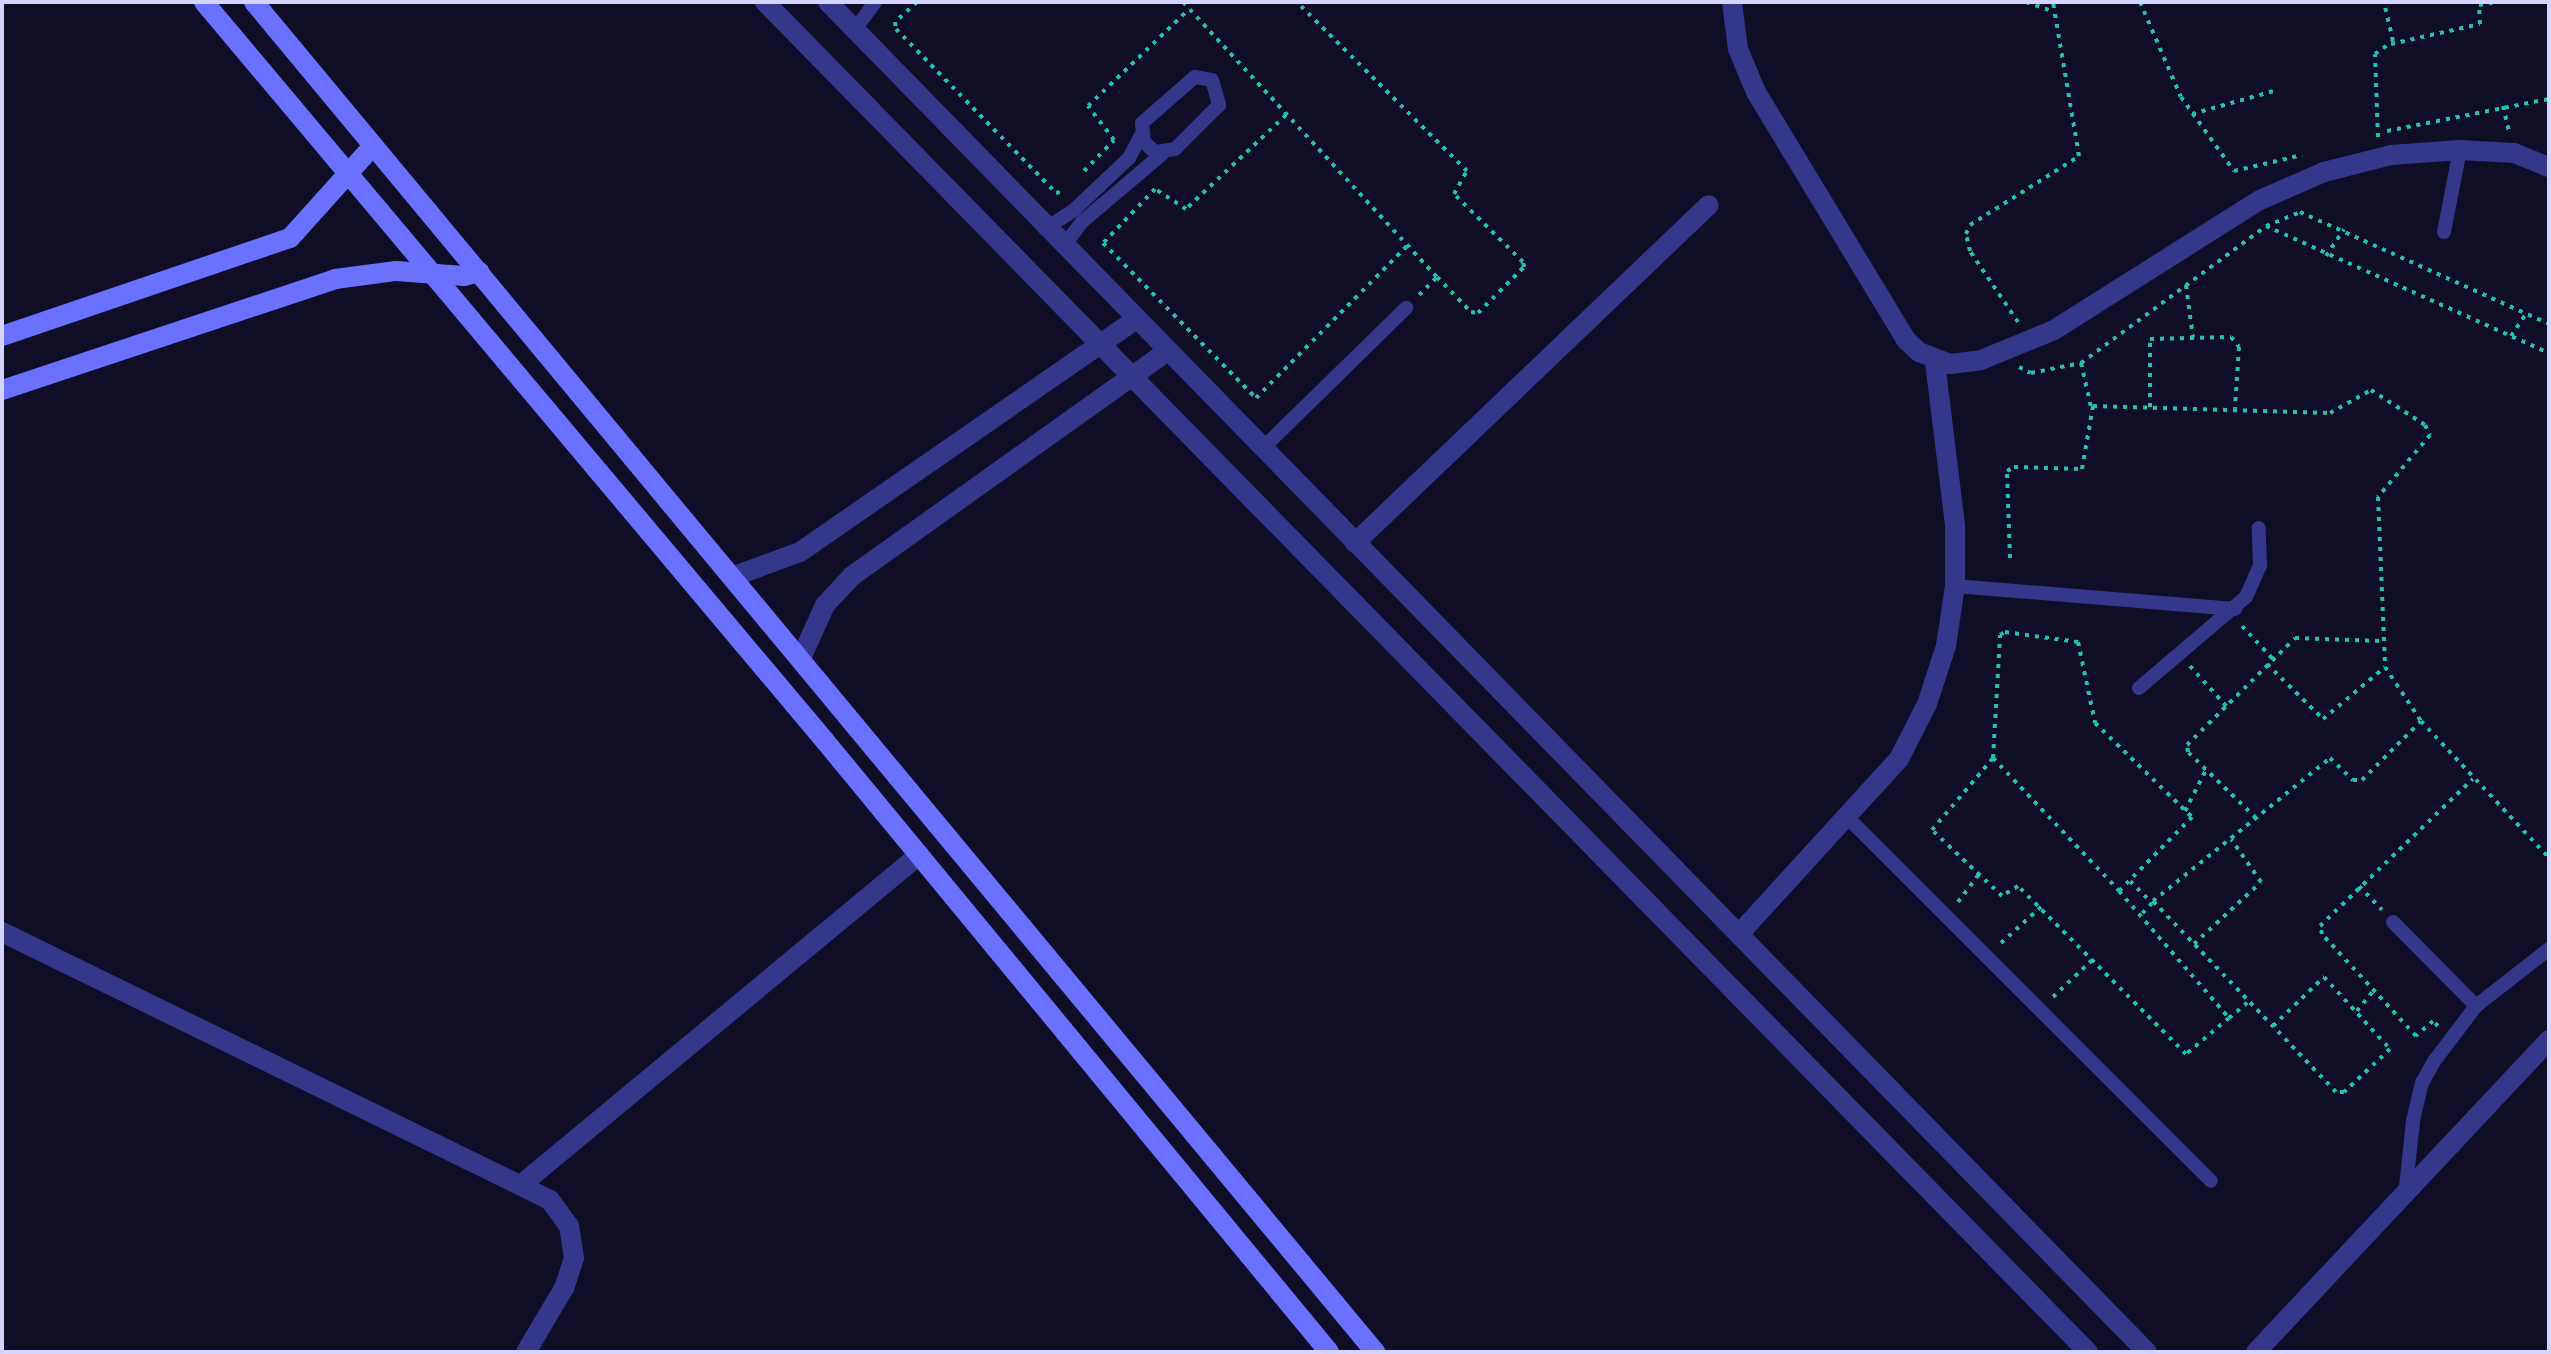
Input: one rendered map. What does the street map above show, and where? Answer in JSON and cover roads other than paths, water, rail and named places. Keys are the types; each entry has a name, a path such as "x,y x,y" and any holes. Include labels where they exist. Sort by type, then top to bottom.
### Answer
{"street":[{"path":"204,2 345,176 825,741 1329,1352"},
{"path":"254,2 1375,1352"},
{"path":"765,2 1097,347 2088,1352"},
{"path":"1732,2 1738,49 1756,92 1906,340 1935,361 1966,364 2030,341 2124,289 2260,200 2324,172 2391,155 2460,150 2514,153 2549,167"},
{"path":"833,3 854,31 1045,229 1740,933 2147,1352"},
{"path":"2,336 290,238 372,147"},
{"path":"1355,543 1709,205"},
{"path":"2,390 335,279 427,271 464,276 479,272"},
{"path":"732,577 800,552 1135,320"},
{"path":"801,658 825,605 852,576 1166,352"},
{"path":"1740,933 1899,759 1927,704 1946,646 1955,586 1955,525 1935,361"},
{"path":"825,741 847,717"},
{"path":"522,1184 919,855"},
{"path":"2,932 522,1184 561,1212 573,1242 571,1273 526,1352"},
{"path":"2256,1352 2405,1197 2549,1040"}],"lane":[{"path":"854,31 875,2"},
{"path":"1045,229 1074,210 1129,158 1141,135 1145,118 1186,81 1212,80 1219,105 1175,149 1163,153 1082,222 1063,247"},
{"path":"1141,135 1149,148 1163,153"},
{"path":"2444,232 2460,150"},
{"path":"1262,449 1406,308"},
{"path":"2139,688 2232,611 2260,566 2259,528"},
{"path":"1955,586 2232,611"},
{"path":"1846,816 2211,1181"},
{"path":"2393,922 2476,1006"},
{"path":"2405,1197 2422,1083 2476,1006 2549,949"}]}
